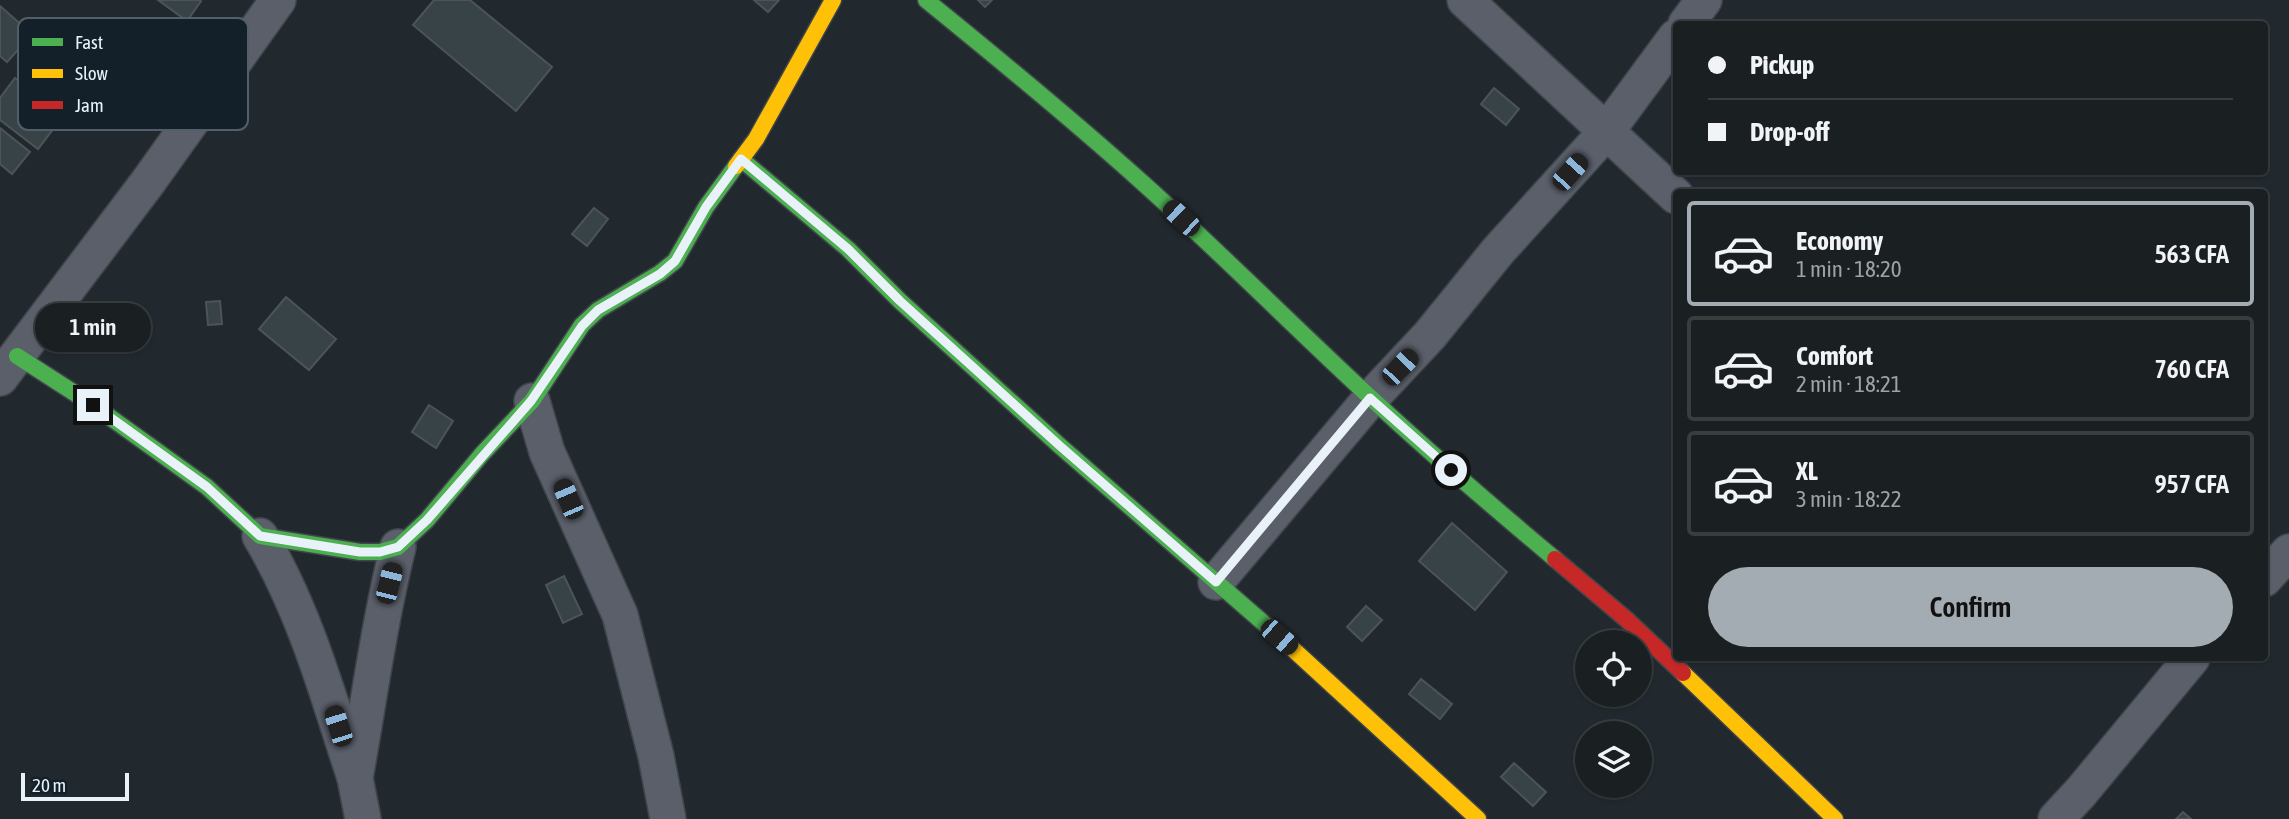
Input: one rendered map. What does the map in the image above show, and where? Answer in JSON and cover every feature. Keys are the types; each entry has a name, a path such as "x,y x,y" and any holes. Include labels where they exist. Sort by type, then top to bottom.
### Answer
{"street":[{"path":"248,42 278,0"},
{"path":"260,536 360,552 380,552 398,547 427,520 531,401 582,326 598,310 660,274 675,261 706,207 741,159 779,98 833,0"},
{"path":"926,0 1054,105 1144,184 1274,304 1370,398 1626,620 1835,819"},
{"path":"1465,0 1673,193"},
{"path":"1688,21 1704,0"},
{"path":"1216,582 1370,398 1430,335 1498,251 1606,132 1673,41"},
{"path":"185,130 9,367 93,405 207,487 260,536 296,607 355,778 363,819"},
{"path":"741,159 848,249 900,301 1060,446 1216,582 1478,819"},
{"path":"531,401 547,452 620,615 653,743 668,819"},
{"path":"355,778 384,601 398,547"},
{"path":"2268,575 2289,552"},
{"path":"2056,819 2186,661"}],"building":[{"path":"158,0 201,1 189,18 183,18"},
{"path":"434,0 470,0 552,67 516,111 413,25"},
{"path":"754,0 779,0 768,12"},
{"path":"978,0 992,0 985,7"},
{"path":"0,6 18,22 18,50 7,62 0,56"},
{"path":"15,78 18,80 18,130 53,130 38,149 0,120 0,98"},
{"path":"1494,88 1519,109 1506,125 1481,104"},
{"path":"0,128 30,152 12,174 0,164"},
{"path":"594,208 608,219 587,246 572,234"},
{"path":"286,297 336,339 309,370 259,329"},
{"path":"220,301 222,324 208,325 206,302"},
{"path":"429,405 453,421 436,448 412,432"},
{"path":"1452,523 1507,572 1475,610 1419,561"},
{"path":"564,576 582,614 563,623 546,585"},
{"path":"1366,606 1382,620 1362,641 1347,627"},
{"path":"1421,679 1452,704 1440,719 1409,694"},
{"path":"1514,763 1546,792 1533,806 1501,777"},
{"path":"2183,812 2191,819 2176,819"}],"traffic: fast":[{"path":"926,0 1118,160 1394,420 1555,559"},
{"path":"741,159 848,249 900,301 1060,446 1283,640"},
{"path":"17,356 93,405 207,487 260,536 360,552 380,552 398,547 427,520 482,454 532,401 582,325 598,310 675,261 706,207 736,166"}],"traffic: slow":[{"path":"736,166 756,139 833,0"},
{"path":"1283,640 1478,819"},
{"path":"1683,673 1835,819"}],"traffic: jam":[{"path":"1555,559 1626,619 1683,673"}],"route":[{"path":"93,405 207,487 260,536 360,552 380,552 398,547 427,520 531,401 582,326 598,310 660,274 675,261 706,207 741,159 848,249 900,301 1060,446 1216,582 1370,398 1451,470"}]}
